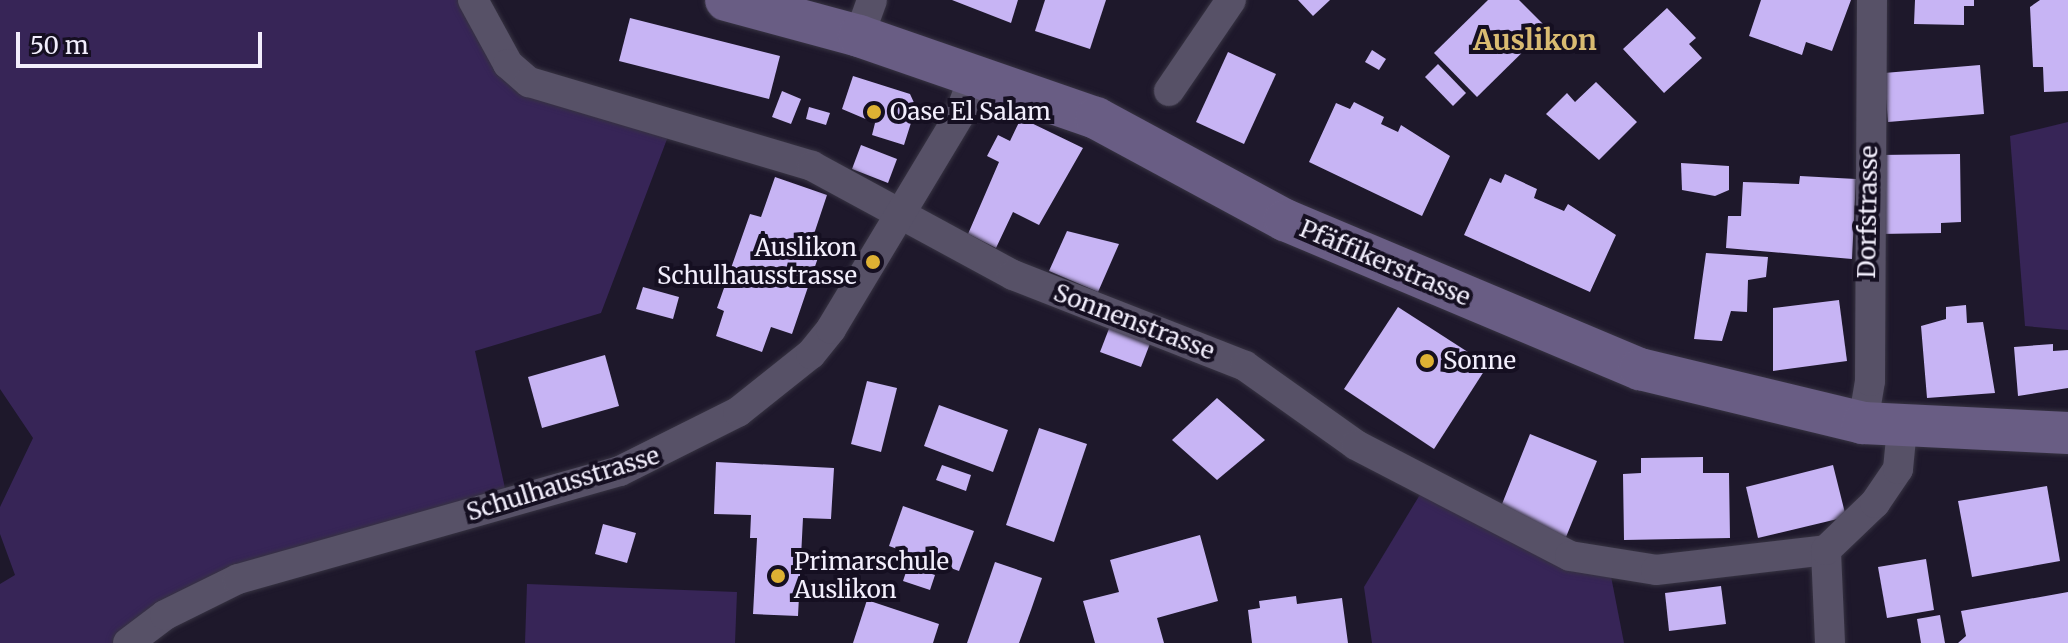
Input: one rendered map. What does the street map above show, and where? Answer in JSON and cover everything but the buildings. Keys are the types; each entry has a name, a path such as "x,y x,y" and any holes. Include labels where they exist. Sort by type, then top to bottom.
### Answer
{"main road":[{"name":"Pfäffikerstrasse","path":"726,0 866,18 975,73 1096,118 1285,220 1640,369 1882,426 2068,433"}],"street":[{"name":"Sonnenstrasse","path":"473,0 508,64 529,82 812,166 1013,275 1245,366 1356,445 1570,556 1656,570 1826,550"},
{"path":"1169,91 1231,0"},
{"name":"Dorfstrasse","path":"1826,550 1875,503 1898,469 1870,381 1866,271 1872,0"},
{"name":"Schulhausstrasse","path":"128,643 165,615 238,579 673,450 738,412 811,354 900,214 975,73"},
{"path":"1826,550 1830,643"}],"shaded area":[{"path":"0,0 473,0 508,64 672,126 601,313 475,351 508,502 307,557 128,643 0,643 0,584 15,575 0,534 0,507 33,438 0,389"},
{"path":"2068,122 2068,330 2025,326 2010,136"},
{"path":"1427,483 1609,566 1624,643 1372,643 1364,587"},
{"path":"527,584 737,592 735,643 525,643"}],"place":[{"name":"Oase El Salam","path":"874,112"},
{"name":"Auslikon Schulhausstrasse","path":"873,262"},
{"name":"Sonne","path":"1427,361"},
{"name":"Primarschule Auslikon","path":"778,576"}],"district":[{"name":"Auslikon","path":"1535,40"}]}
